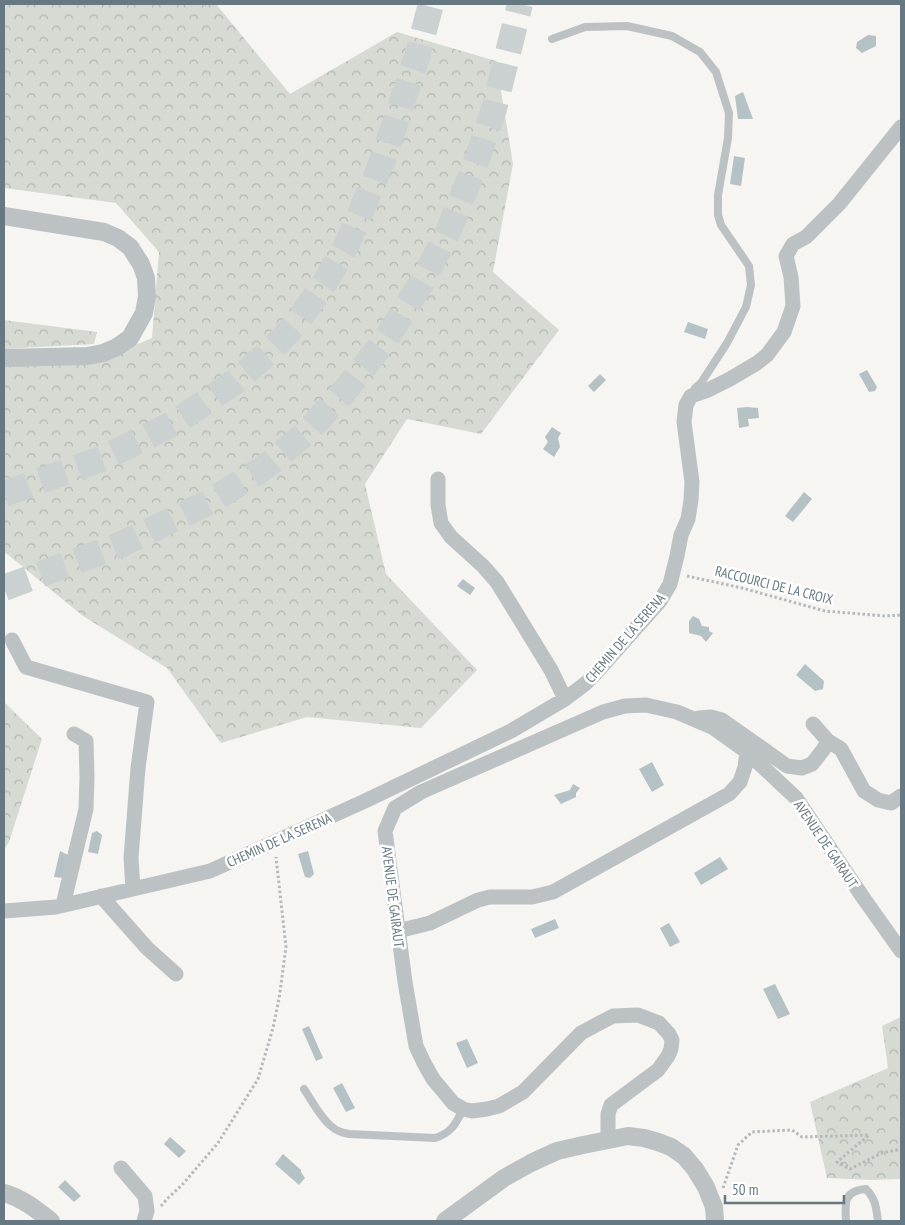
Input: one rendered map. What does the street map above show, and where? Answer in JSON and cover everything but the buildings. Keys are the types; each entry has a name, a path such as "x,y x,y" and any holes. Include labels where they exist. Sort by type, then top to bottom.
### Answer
{"street":[{"path":"691,396 730,379 767,355 784,332 793,306 791,277 786,256 793,244 806,237 839,204 901,127"},
{"path":"4,216 104,232 118,238 130,247 141,264 146,278 147,296 144,313 130,338 117,347 87,356 4,358"},
{"name":"CHEMIN DE LA SERENA","path":"4,912 56,907 210,871 512,732 565,699 585,684 660,601 670,584 681,535 688,519 691,500 692,482 684,422 686,405 691,396"},
{"path":"438,479 440,523 451,537 483,566 497,582 551,670 565,699"},
{"path":"12,640 26,667 147,702 138,768 131,858 133,889"},
{"name":"AVENUE DE GAIRAUT","path":"462,1109 453,1103 433,1080 416,1046 404,982 385,832 395,808 422,792 603,712 625,706 646,705 677,712 712,728 747,752 796,798 901,951"},
{"path":"693,719 710,717 722,720 787,766 802,768 812,764 828,741"},
{"path":"813,724 828,741 840,749 864,791 878,800 891,803 901,796"},
{"path":"63,905 86,809 86,740 74,734"},
{"path":"398,932 430,923 478,900 490,897 532,897 553,892 728,794 740,782 747,752"},
{"path":"101,896 147,948 176,974"},
{"path":"462,1109 487,1109 499,1106 523,1092 581,1033 613,1016 638,1015 659,1023 672,1040 671,1049 658,1070 611,1105 608,1114 608,1140"},
{"path":"445,1221 504,1178 531,1163 557,1151 628,1136 644,1138 671,1147 684,1156 706,1186 715,1214"},
{"path":"121,1168 145,1196 145,1216"},
{"path":"4,1193 30,1205 51,1221"}],"lane":[{"path":"552,39 584,27 627,26 672,36 700,52 716,72 729,113 728,138 718,195 718,215 721,225 750,266 751,285 746,307 728,343 691,396"},
{"path":"304,1089 320,1114 331,1126 340,1132 350,1134 435,1138 452,1128 462,1109"},
{"path":"846,1221 845,1202 849,1195 857,1190 866,1189 872,1195 876,1205 878,1221"}],"path":[{"name":"RACCOURCI DE LA CROIX","path":"672,573 742,588 825,611 885,616 901,615"},
{"path":"145,1216 160,1208 200,1165 218,1143 258,1079 273,1028 286,947 275,842"},
{"path":"715,1214 738,1144 752,1132 792,1130 802,1137 869,1134 837,1162 850,1169 882,1153 901,1149"}],"green space":[{"path":"4,4 216,4 290,94 397,32 496,61 513,164 493,272 559,330 481,434 407,419 365,484 386,574 477,670 421,728 307,717 221,743 167,668 83,616 4,553 4,366 100,360 152,338 159,252 116,203 4,188"},
{"path":"4,320 97,332 94,344 4,349"},
{"path":"4,702 42,739 9,842 4,850"},
{"path":"901,1017 901,1179 827,1178 810,1102 888,1068 882,1026"}],"shaded area":[{"path":"868,35 876,36 876,46 862,53 856,48 857,42"},
{"path":"743,92 753,119 738,119 735,96"},
{"path":"734,156 745,158 741,186 730,184"},
{"path":"688,322 708,329 705,339 684,332"},
{"path":"867,370 877,387 875,391 869,392 859,374"},
{"path":"600,374 606,380 594,392 588,386"},
{"path":"737,408 758,408 759,418 748,419 749,426 739,428"},
{"path":"552,427 561,433 558,438 560,447 554,457 543,449 548,442 545,437"},
{"path":"804,492 812,499 793,522 785,516"},
{"path":"463,579 475,588 470,595 457,586"},
{"path":"693,616 699,619 702,626 709,627 709,631 713,633 706,642 701,636 689,633 689,621"},
{"path":"805,664 824,681 823,689 815,691 796,675"},
{"path":"652,762 664,785 652,792 639,769"},
{"path":"573,784 580,788 576,793 576,797 561,804 554,795 570,790"},
{"path":"97,831 102,835 98,854 88,852 92,833"},
{"path":"60,851 68,855 64,878 54,877"},
{"path":"308,851 314,874 310,878 305,877 298,854"},
{"path":"720,857 728,869 701,885 694,873"},
{"path":"555,919 559,928 535,938 531,929"},
{"path":"669,923 680,942 670,947 660,928"},
{"path":"775,984 790,1014 778,1019 763,989"},
{"path":"309,1026 323,1058 316,1061 302,1029"},
{"path":"467,1039 478,1063 467,1068 456,1043"},
{"path":"342,1083 355,1108 346,1112 333,1088"},
{"path":"170,1137 186,1151 179,1158 164,1144"},
{"path":"283,1154 301,1170 305,1178 299,1185 275,1164"},
{"path":"65,1180 81,1196 74,1202 58,1187"}],"tunnel":[{"path":"4,494 104,458 176,422 236,381 272,349 295,325 324,284 347,244 382,162 417,57 431,4"},
{"path":"4,588 122,544 211,501 264,468 306,433 349,386 386,339 422,282 448,232 474,168 494,109 520,4"}]}
